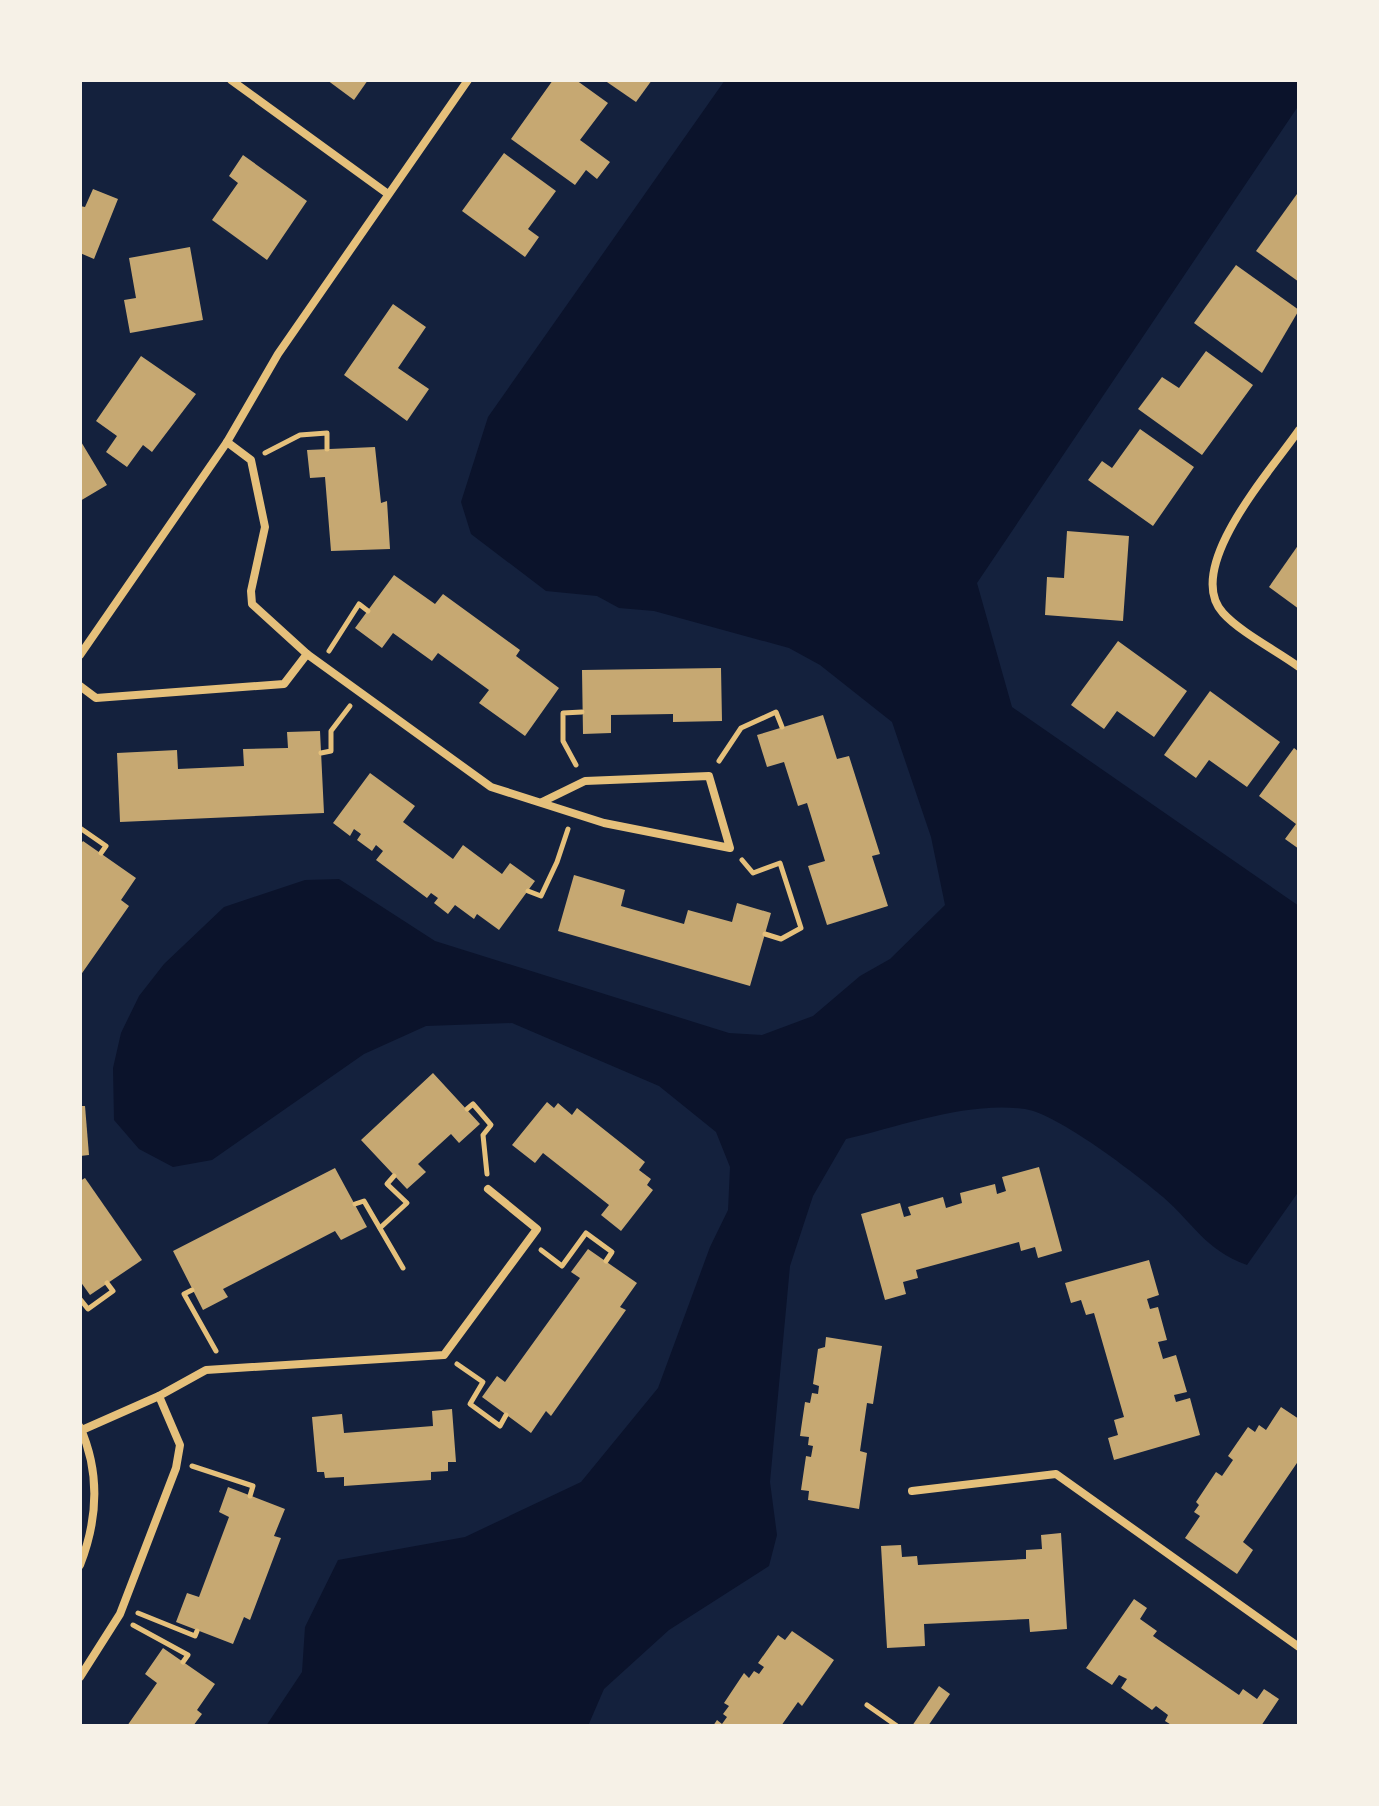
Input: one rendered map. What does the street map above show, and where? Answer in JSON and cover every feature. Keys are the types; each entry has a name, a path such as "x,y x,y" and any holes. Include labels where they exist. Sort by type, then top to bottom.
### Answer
{"street":[{"path":"231,80 388,194"},
{"path":"80,655 227,442 278,354 468,80"},
{"path":"1299,430 1222,541 1210,583 1221,612 1299,667"},
{"path":"227,442 251,460 265,527 251,591 252,604 307,654 491,787 604,823 730,848 709,776 585,781 542,802"},
{"path":"80,686 96,698 284,684 307,654"},
{"path":"80,1565 94,1516 95,1492 91,1456 81,1428 159,1396 206,1370 444,1355 537,1229 488,1189"},
{"path":"80,1677 118,1618 177,1462 180,1445 159,1396"},
{"path":"912,1491 1056,1474 1299,1647"}],"path":[{"path":"251,460 300,435 327,433 327,449"},
{"path":"321,664 359,604 368,611"},
{"path":"321,753 331,751 331,731 360,692"},
{"path":"582,712 563,713 563,741 585,781"},
{"path":"709,776 741,728 776,712 782,727"},
{"path":"528,891 541,896 557,862 573,812"},
{"path":"80,828 106,846 101,853"},
{"path":"730,848 753,873 780,863 801,928 781,939 765,934"},
{"path":"467,1109 473,1104 491,1125 483,1135 488,1189"},
{"path":"380,1228 407,1203 387,1184 394,1176"},
{"path":"355,1204 364,1201 403,1268"},
{"path":"528,1241 562,1266 586,1233 612,1252 606,1261"},
{"path":"80,1299 88,1309 113,1291 107,1283"},
{"path":"192,1290 184,1294 222,1361"},
{"path":"444,1355 483,1382 470,1404 500,1426 506,1415"},
{"path":"177,1462 224,1474 253,1486 250,1496"},
{"path":"122,1608 195,1636 197,1631"},
{"path":"118,1618 188,1655 183,1662"},
{"path":"867,1705 897,1726"}],"water":[{"path":"725,80 1299,80 1299,105 977,583 1012,707 1299,906 1299,1191 1247,1265 1210,1244 1163,1197 1116,1160 1039,1113 1003,1107 980,1108 846,1139 813,1196 790,1266 770,1482 777,1535 769,1566 669,1630 604,1689 588,1726 266,1726 302,1672 305,1627 338,1560 465,1537 581,1482 658,1388 710,1247 728,1210 730,1167 716,1132 659,1086 512,1023 426,1026 364,1054 212,1160 173,1167 139,1149 114,1120 113,1068 121,1033 139,996 164,964 224,907 305,880 339,879 435,941 729,1033 762,1035 813,1016 860,976 890,959 945,905 931,837 892,722 820,665 789,648 654,611 619,608 597,596 546,591 471,534 461,502 488,417"}],"building":[{"path":"327,80 368,80 354,100"},
{"path":"553,80 576,80 608,103 580,140 610,162 597,179 586,170 575,185 511,139"},
{"path":"604,80 652,80 636,102"},
{"path":"504,153 556,191 528,229 539,237 525,257 462,211"},
{"path":"243,155 307,201 267,260 212,220 238,183 229,176"},
{"path":"93,189 118,199 94,259 80,253 80,206 85,207"},
{"path":"1299,195 1299,282 1256,251"},
{"path":"190,247 203,320 130,333 124,300 136,298 129,258"},
{"path":"1236,265 1299,310 1262,373 1194,323"},
{"path":"393,304 426,327 398,368 429,389 407,421 344,375"},
{"path":"1206,351 1253,385 1202,455 1138,409 1162,377 1179,388"},
{"path":"141,356 196,394 152,452 143,445 127,467 106,452 117,436 96,421"},
{"path":"1140,429 1194,467 1153,526 1088,480 1102,461 1112,468"},
{"path":"80,440 107,485 80,501"},
{"path":"375,447 381,503 387,501 390,549 331,551 325,477 310,478 307,450"},
{"path":"1067,531 1129,536 1123,621 1045,615 1047,577 1064,578"},
{"path":"1299,544 1299,609 1269,587"},
{"path":"394,575 435,604 443,594 520,650 516,656 559,688 525,736 479,703 489,690 438,653 432,661 393,633 382,648 355,628"},
{"path":"1118,641 1187,691 1154,737 1117,711 1104,729 1071,705"},
{"path":"721,668 722,721 673,722 673,714 611,715 611,733 583,734 582,670"},
{"path":"1210,691 1280,742 1247,787 1209,760 1196,778 1164,755"},
{"path":"823,715 837,759 849,756 880,854 872,856 888,906 827,925 808,866 825,861 807,803 798,806 784,762 767,767 757,735"},
{"path":"320,731 324,813 120,822 117,753 177,750 178,769 244,766 243,749 288,748 287,732"},
{"path":"1294,748 1299,752 1299,849 1285,839 1296,824 1259,796"},
{"path":"370,773 415,806 403,822 453,859 463,845 502,874 510,863 535,881 499,930 477,914 474,919 455,905 448,914 434,903 438,898 431,893 427,898 376,860 383,851 376,845 372,851 357,840 361,834 354,829 350,836 333,823"},
{"path":"83,841 136,878 121,900 129,906 80,976 80,845"},
{"path":"574,875 625,890 621,906 684,924 688,910 732,922 737,903 771,913 750,986 558,931"},
{"path":"433,1073 480,1124 459,1143 451,1134 418,1164 426,1172 407,1189 361,1140"},
{"path":"547,1102 554,1108 558,1103 572,1115 577,1108 645,1162 639,1170 651,1179 647,1185 653,1190 621,1231 601,1215 609,1205 543,1153 535,1163 512,1145"},
{"path":"80,1106 85,1106 89,1155 80,1156"},
{"path":"1039,1167 1062,1251 1038,1258 1035,1247 1021,1251 1019,1242 916,1270 918,1278 903,1282 906,1294 885,1300 861,1214 900,1203 904,1217 911,1215 908,1207 943,1197 946,1208 962,1203 960,1193 995,1184 997,1194 1006,1191 1002,1177"},
{"path":"335,1168 367,1227 341,1240 335,1231 223,1289 228,1297 203,1310 173,1251"},
{"path":"85,1178 142,1260 90,1295 80,1281 80,1181"},
{"path":"588,1249 637,1283 620,1307 626,1310 551,1416 546,1411 531,1433 482,1397 497,1376 505,1382 580,1278 571,1272"},
{"path":"1149,1260 1159,1295 1147,1299 1150,1309 1158,1307 1167,1340 1158,1342 1163,1359 1176,1355 1187,1392 1174,1395 1176,1402 1190,1398 1200,1435 1114,1460 1108,1438 1118,1435 1114,1420 1124,1417 1094,1313 1086,1315 1081,1300 1071,1303 1065,1283"},
{"path":"826,1337 882,1346 873,1404 867,1403 860,1451 867,1453 859,1509 808,1500 809,1491 801,1490 806,1456 811,1457 813,1446 808,1445 809,1437 800,1436 805,1402 810,1403 812,1393 818,1394 819,1386 813,1384 818,1349 825,1347"},
{"path":"1281,1407 1299,1419 1299,1460 1243,1542 1253,1550 1237,1574 1185,1538 1200,1516 1194,1512 1199,1505 1196,1502 1216,1472 1222,1476 1233,1460 1228,1456 1248,1427 1255,1432 1259,1425 1266,1430"},
{"path":"452,1409 456,1462 448,1462 448,1471 431,1472 431,1480 344,1486 344,1477 325,1478 324,1472 317,1472 312,1417 342,1414 344,1433 433,1426 432,1411"},
{"path":"228,1487 285,1509 274,1536 281,1538 250,1620 244,1617 233,1644 176,1622 187,1593 199,1597 229,1517 219,1512"},
{"path":"1061,1533 1067,1629 1030,1632 1029,1619 924,1624 925,1646 887,1648 881,1546 901,1545 902,1557 917,1556 918,1565 1026,1559 1026,1550 1042,1549 1041,1535"},
{"path":"1134,1599 1147,1608 1140,1619 1157,1631 1153,1636 1239,1695 1243,1689 1257,1699 1264,1689 1279,1699 1261,1726 1173,1726 1165,1721 1168,1715 1156,1706 1152,1710 1121,1688 1127,1679 1119,1675 1112,1685 1086,1668"},
{"path":"792,1631 834,1660 802,1706 798,1702 781,1726 713,1726 717,1720 722,1724 727,1717 723,1714 729,1706 724,1703 744,1673 749,1678 754,1671 759,1674 764,1667 758,1663 778,1635 785,1640"},
{"path":"163,1648 215,1684 197,1710 202,1714 193,1726 127,1726 157,1683 145,1674"},
{"path":"939,1686 950,1694 928,1726 912,1726"}]}
